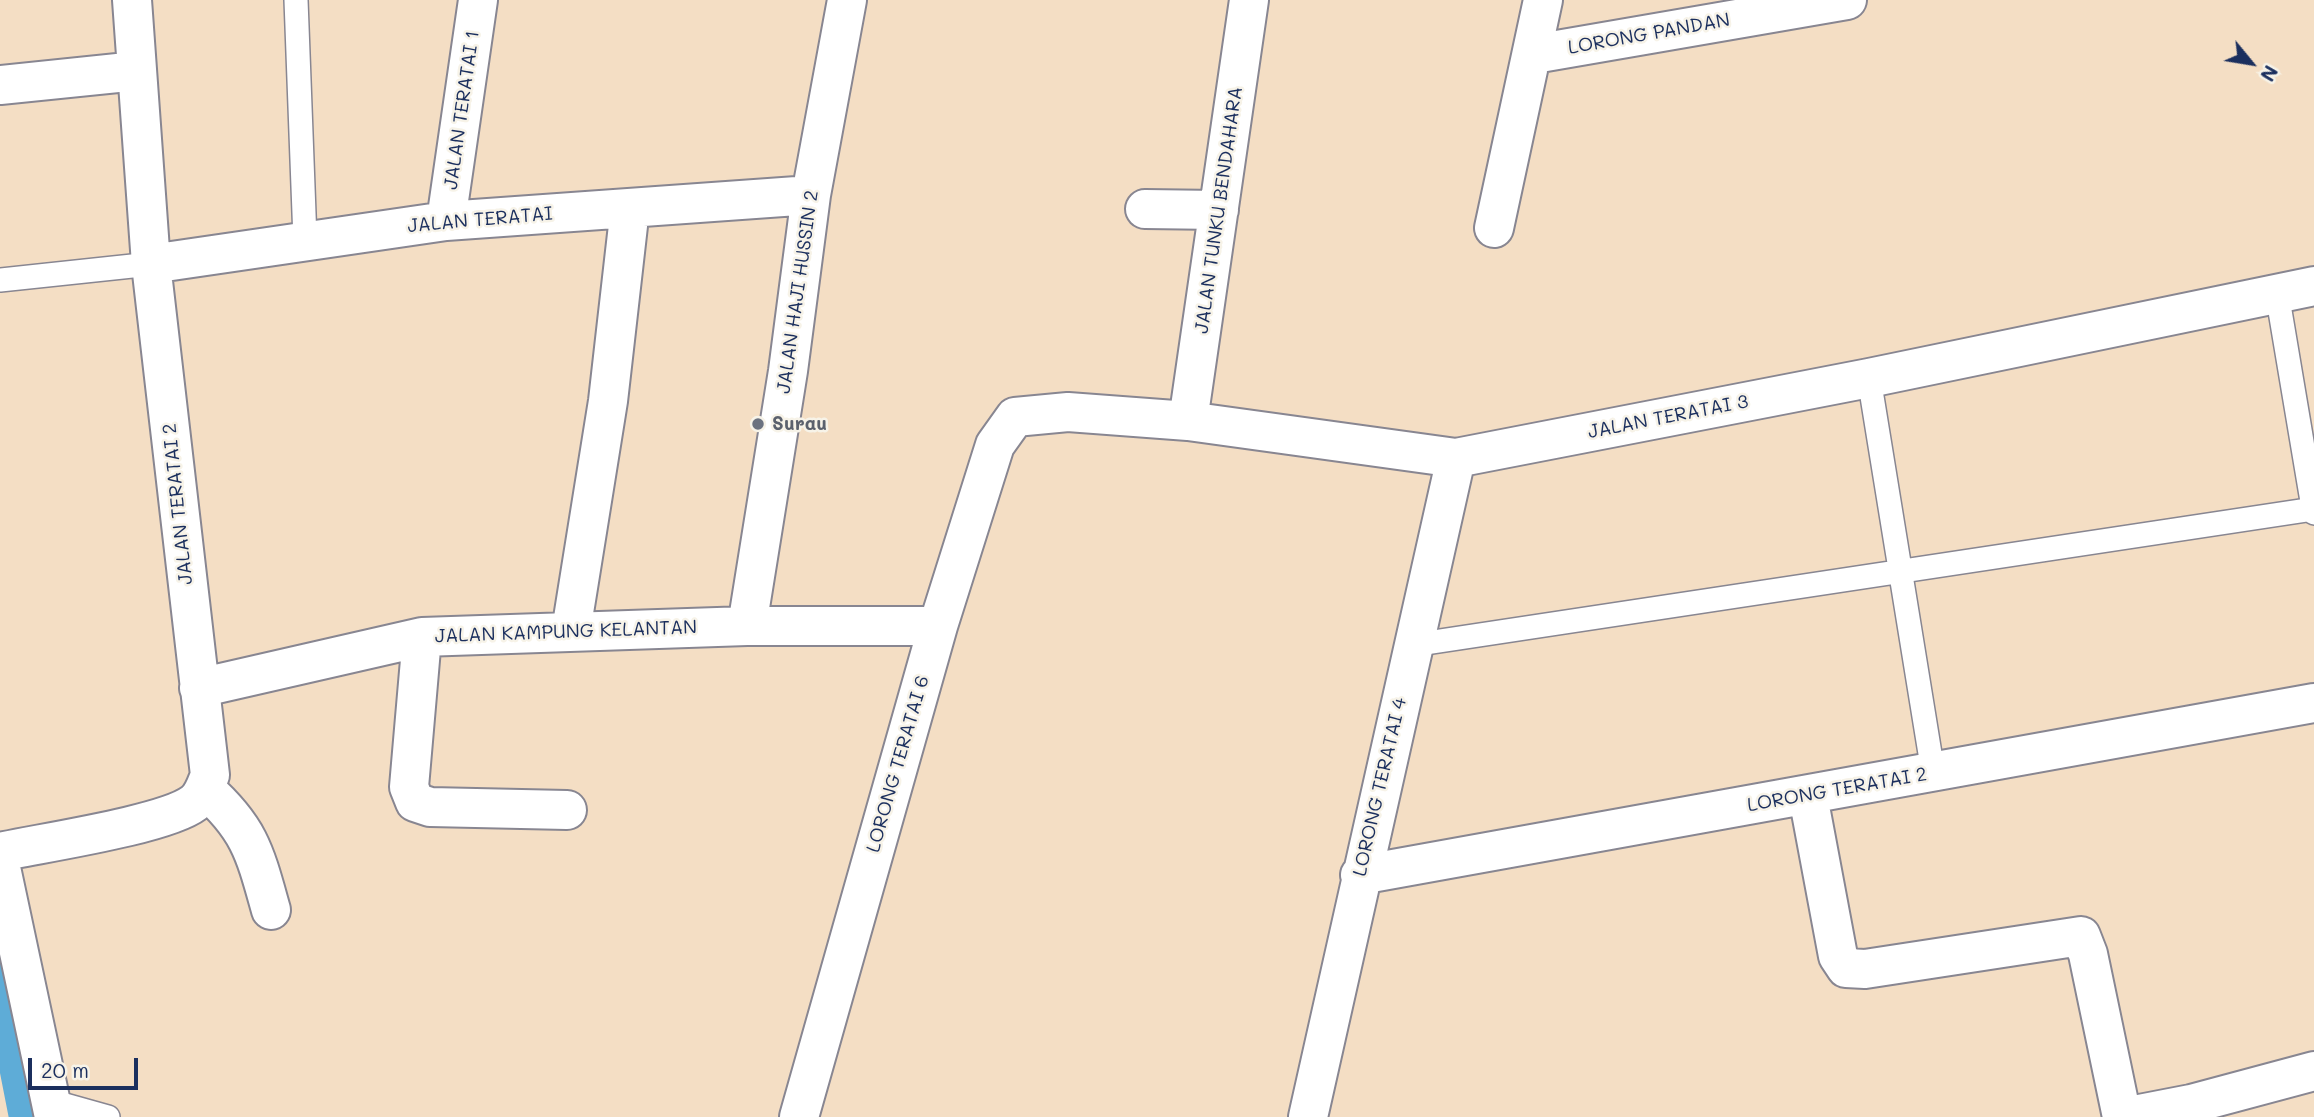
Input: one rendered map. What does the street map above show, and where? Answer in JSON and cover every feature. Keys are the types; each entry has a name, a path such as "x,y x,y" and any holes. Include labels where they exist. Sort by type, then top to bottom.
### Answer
{"street":[{"name":"JALAN TERATAI 2","path":"132,0 151,264 210,775 205,789"},
{"name":"JALAN TERATAI 1","path":"446,221 478,0"},
{"name":"JALAN HAJI HUSSIN 2","path":"747,626 788,371 811,195 847,0"},
{"name":"JALAN TUNKU BENDAHARA","path":"1188,421 1249,0"},
{"path":"1494,228 1534,54 1543,0"},
{"name":"LORONG PANDAN","path":"1534,54 1847,0"},
{"path":"0,85 137,71"},
{"name":"JALAN TERATAI","path":"151,264 446,221 811,195"},
{"path":"571,631 608,401 630,208"},
{"path":"1145,209 1219,210"},
{"name":"JALAN TERATAI 3","path":"1015,417 1068,412 1188,421 1456,458 1869,378 2314,286"},
{"name":"LORONG TERATAI 6","path":"799,1117 938,626 995,445 1015,417"},
{"name":"LORONG TERATAI 4","path":"1307,1117 1456,458"},
{"name":"JALAN KAMPUNG KELANTAN","path":"199,688 422,637 747,626 938,626"},
{"path":"422,637 409,787 415,802 430,807 568,810"},
{"name":"LORONG TERATAI 2","path":"1360,875 2314,703"},
{"path":"0,852 159,818 194,803 205,789 233,814 255,853 271,910"},
{"path":"1808,796 1838,956 1846,968 1865,969 2081,936 2088,954 2123,1117 2191,1104 2314,1071"},
{"path":"0,863 53,1109"}],"lane":[{"path":"296,0 305,240"},
{"path":"0,280 151,264"},
{"path":"1413,645 1900,570 2314,511 2277,293"},
{"path":"1869,378 1933,772"},
{"path":"53,1109 108,1117"}],"waterway":[{"path":"0,974 28,1117"}],"place":[{"name":"Surau","path":"758,424"}]}
